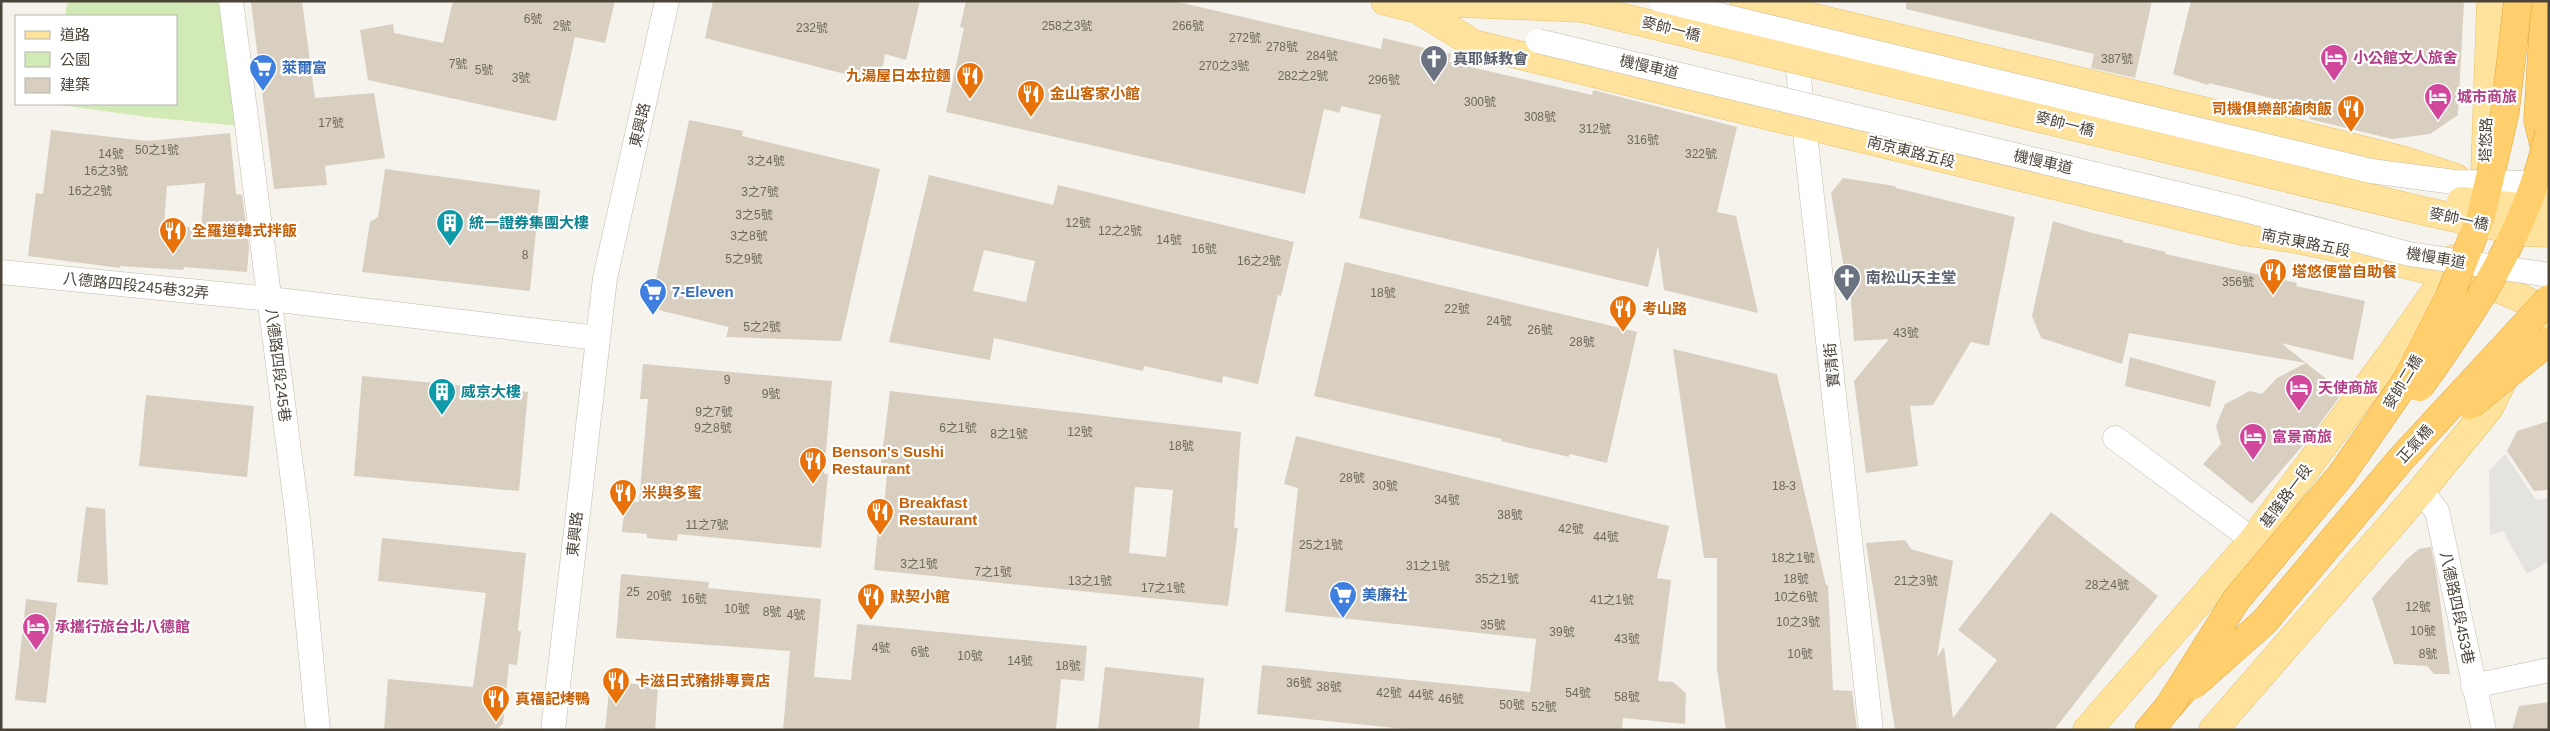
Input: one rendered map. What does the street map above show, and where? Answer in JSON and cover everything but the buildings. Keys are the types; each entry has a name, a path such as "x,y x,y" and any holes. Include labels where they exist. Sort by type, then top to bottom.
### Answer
{"highway":[{"name":"麥帥二橋","path":"2162,719 2236,600 2340,476 2407,380 2449,298 2481,216 2503,122 2518,1"},
{"path":"2545,1 2538,120 2549,162"},
{"name":"麥帥二橋","path":"2214,654 2231,609 2421,384 2476,306 2516,235 2541,169 2549,132"},
{"name":"正氣橋","path":"2149,730 2264,622 2401,459 2545,307"},
{"name":"正氣橋","path":"2149,730 2214,654 2256,629 2372,498 2457,416 2549,341"}],"main road":[{"name":"南京東路五段","path":"1385,1 1417,9 1474,44 2232,229 2285,236 2448,275"},
{"path":"1744,1 1791,7 2402,160 2485,188 2549,220"},
{"name":"塔悠路","path":"2485,188 2487,78 2491,1"},
{"path":"1417,9 1460,3 1581,4"},
{"name":"麥帥一橋","path":"1581,4 2328,178 2436,199 2529,208 2549,206"},
{"name":"麥帥一橋","path":"1581,4 2428,212 2524,232 2549,233"},
{"name":"基隆路一段","path":"2087,730 2253,540 2448,275 2485,188"},
{"path":"2213,730 2420,491 2489,408 2545,307 2549,274"},
{"path":"2448,275 2490,287 2545,307"}],"street":[{"name":"八德路四段245巷","path":"231,1 298,520 318,730"},
{"name":"東興路","path":"553,730 605,278 667,1"},
{"path":"1661,1 2371,171 2454,182 2549,182"},
{"name":"寶清街","path":"1791,7 1871,730"},
{"name":"機慢車道","path":"1538,41 2241,209 2409,254 2549,274"},
{"name":"八德路四段245巷32弄","path":"1,272 270,299"},
{"path":"270,299 598,338"},
{"path":"2115,438 2253,540"},
{"name":"八德路四段453巷","path":"2420,491 2437,511 2473,686 2484,730"},
{"path":"2473,686 2549,670"}],"green space":[{"path":"68,1 218,1 239,126 147,117 60,105 178,105 178,15 65,15"}],"shaded area":[{"path":"2505,454 2536,500 2549,498 2549,561 2527,574 2503,531 2490,535 2489,471"}],"place":[{"name":"小公館文人旅舍","path":"2334,82"},
{"name":"真耶穌教會","path":"1434,83"},
{"name":"萊爾富","path":"263,92"},
{"name":"九湯屋日本拉麵","path":"970,100"},
{"name":"金山客家小館","path":"1031,118"},
{"name":"城市商旅","path":"2438,121"},
{"name":"司機俱樂部滷肉飯","path":"2351,133"},
{"name":"統一證券集團大樓","path":"450,247"},
{"name":"全羅道韓式拌飯","path":"173,255"},
{"name":"塔悠便當自助餐","path":"2273,296"},
{"name":"南松山天主堂","path":"1847,302"},
{"name":"7-Eleven","path":"653,316"},
{"name":"考山路","path":"1623,333"},
{"name":"天使商旅","path":"2299,412"},
{"name":"威京大樓","path":"442,416"},
{"name":"富景商旅","path":"2253,461"},
{"name":"Benson's Sushi Restaurant","path":"813,485"},
{"name":"米與多蜜","path":"623,517"},
{"name":"Breakfast Restaurant","path":"880,536"},
{"name":"美廉社","path":"1343,619"},
{"name":"默契小館","path":"871,621"},
{"name":"承攜行旅台北八德館","path":"36,651"},
{"name":"卡滋日式豬排專賣店","path":"616,705"},
{"name":"真福記烤鴨","path":"496,723"}]}
